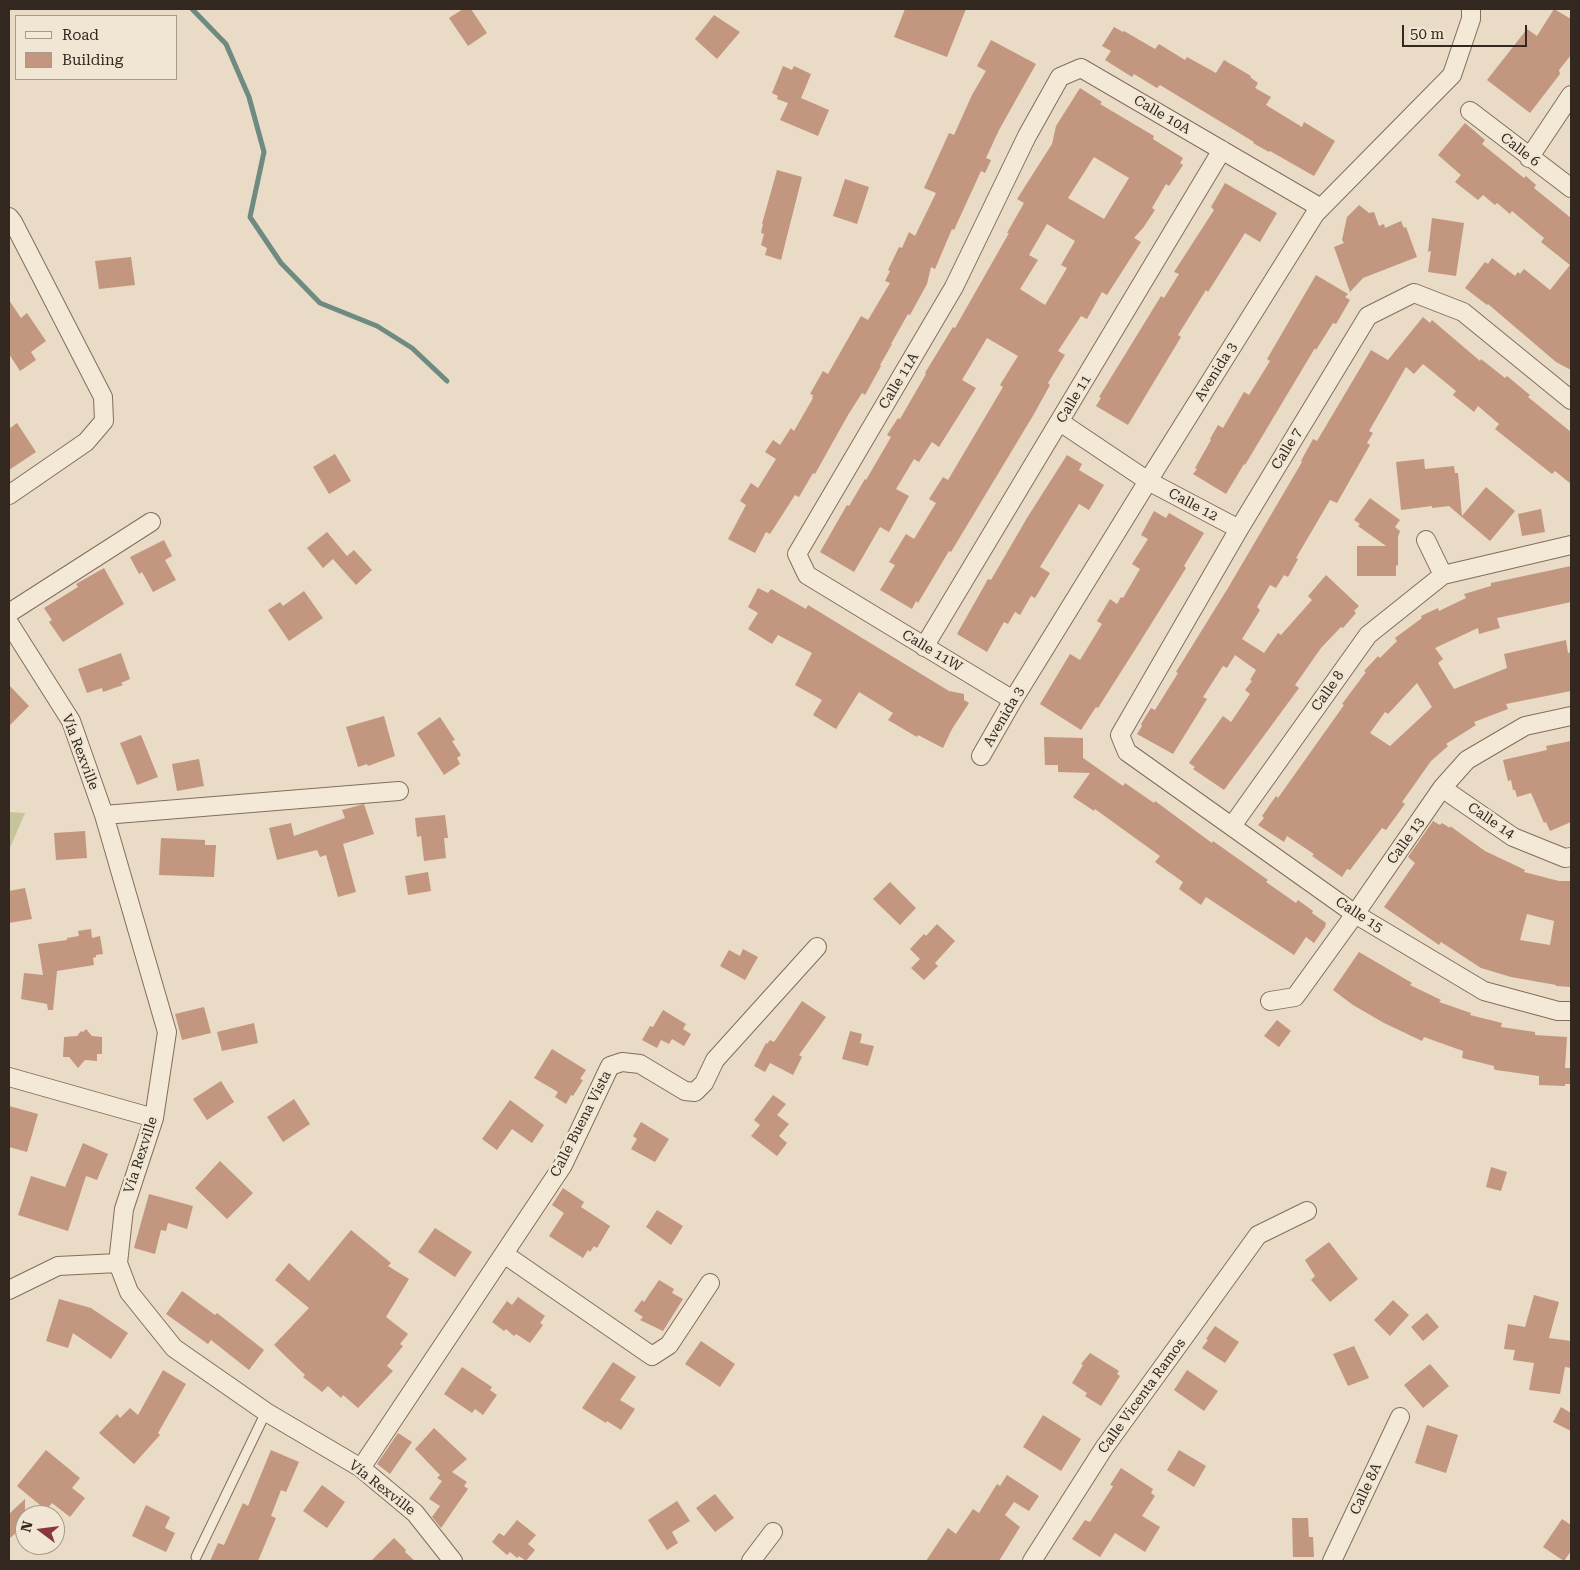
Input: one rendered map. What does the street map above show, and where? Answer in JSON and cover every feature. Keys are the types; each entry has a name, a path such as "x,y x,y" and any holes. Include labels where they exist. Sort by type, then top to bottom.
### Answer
{"street":[{"name":"Avenida 3","path":"981,756 1013,700 1148,481 1316,214 1452,74 1471,19 1471,9"},
{"name":"Calle 10A","path":"1026,136 1060,77 1081,68 1321,208"},
{"path":"1529,158 1571,95"},
{"name":"Calle 6","path":"1470,111 1529,158 1571,188"},
{"name":"Calle 11A","path":"851,602 807,576 797,554 954,287 1026,136"},
{"name":"Calle 11","path":"924,647 1222,150"},
{"path":"9,217 103,398 104,421 86,442 9,495"},
{"name":"Calle 7","path":"1166,780 1127,752 1120,735 1238,529 1368,316 1414,293 1463,312 1571,400"},
{"name":"Calle 12","path":"1060,422 1148,481 1238,529"},
{"path":"9,613 151,522"},
{"path":"1426,540 1443,574"},
{"name":"Calle 8","path":"1232,826 1368,635 1443,574 1571,545"},
{"name":"Calle 11W","path":"851,602 1013,700"},
{"name":"Vía Rexville","path":"9,624 71,721 104,815 167,1032 154,1118 124,1209 118,1263 129,1292 174,1348 266,1412 361,1468 415,1512 453,1561"},
{"name":"Calle 13","path":"1270,1001 1295,997 1442,788 1467,760 1525,726 1571,716"},
{"name":"Calle 15","path":"1166,780 1355,914 1484,991 1558,1011 1571,1011"},
{"name":"Calle 14","path":"1442,788 1513,838 1565,858 1571,857"},
{"path":"104,815 399,791"},
{"name":"Calle Buena Vista","path":"361,1468 563,1165 610,1066 622,1062 640,1064 685,1091 695,1092 704,1083 715,1060 817,947"},
{"path":"9,1077 154,1118"},
{"name":"Calle Vicenta Ramos","path":"1032,1561 1104,1448 1258,1235 1307,1210"},
{"path":"504,1254 652,1356 669,1346 710,1283"},
{"path":"9,1290 58,1266 118,1263"},
{"name":"Calle 8A","path":"1332,1561 1400,1417"},
{"path":"751,1561 773,1532"}],"lane":[{"path":"196,1556 266,1412"}],"green space":[{"path":"9,812 25,813 9,850"}],"building":[{"path":"463,9 471,9 487,33 468,46 449,18"},
{"path":"905,9 966,9 947,57 894,37"},
{"path":"1554,9 1571,19 1571,55 1559,70 1560,74 1530,113 1487,80 1527,29 1537,36"},
{"path":"714,15 740,32 717,59 695,39"},
{"path":"1114,27 1155,49 1159,44 1185,60 1187,57 1216,73 1224,60 1251,76 1258,83 1255,88 1271,97 1266,105 1302,127 1304,122 1335,141 1314,176 1253,143 1160,85 1157,88 1134,74 1132,77 1105,60 1111,51 1102,46"},
{"path":"991,40 1036,64 999,130 986,158 991,160 985,173 981,171 954,230 952,229 935,269 931,267 927,284 891,344 865,395 862,393 815,474 813,473 799,497 795,495 770,534 766,532 755,553 728,539 746,505 740,501 751,483 758,488 776,459 765,452 773,440 780,445 791,428 794,431 813,398 813,395 810,394 823,371 828,374 861,316 868,320 890,283 885,281 899,247 902,248 909,232 915,236 936,193 924,188 949,133 954,135 972,95 986,71 977,66"},
{"path":"783,66 792,70 794,66 811,74 801,98 829,110 818,136 780,120 788,103 777,99 778,96 772,93"},
{"path":"1080,88 1102,102 1100,104 1154,136 1153,139 1183,158 1180,163 1183,165 1169,186 1166,184 1152,208 1155,210 1134,238 1141,242 1107,295 1102,292 1087,319 1081,316 1058,351 1065,355 1048,383 1050,385 1034,414 951,552 949,551 918,603 916,601 912,609 880,590 895,565 889,562 906,534 914,539 936,503 929,499 943,477 948,480 1003,387 1000,385 1018,356 987,338 962,380 976,388 939,447 932,442 919,462 914,459 896,489 909,496 889,532 880,527 854,572 820,552 847,505 849,506 866,480 891,437 887,435 898,418 900,419 925,373 953,327 955,328 1009,233 1007,233 1024,203 1017,199 1052,144 1056,126","holes":["1094,157 1129,178 1104,219 1068,198","1047,224 1075,241 1061,265 1067,268 1045,305 1020,289 1038,260 1029,255"]},
{"path":"1465,123 1485,140 1482,144 1524,178 1526,176 1536,185 1534,188 1571,218 1571,370 1556,362 1488,304 1465,288 1485,262 1488,264 1492,258 1515,276 1524,269 1550,290 1570,265 1541,242 1544,238 1512,211 1510,214 1497,203 1495,205 1483,195 1478,200 1455,182 1461,175 1438,155"},
{"path":"777,170 802,177 781,260 765,255 767,248 761,245 764,234 761,233 762,224"},
{"path":"845,179 869,187 857,224 833,216"},
{"path":"1225,183 1277,213 1260,242 1245,233 1178,335 1181,337 1128,425 1096,406 1101,398 1099,397 1161,296 1164,298 1179,274 1174,272 1214,210 1211,207"},
{"path":"1359,205 1369,213 1374,212 1379,226 1384,224 1385,228 1401,221 1404,228 1406,227 1417,257 1363,278 1350,292 1334,247 1344,243 1342,240 1347,217"},
{"path":"1432,218 1464,223 1456,276 1428,272"},
{"path":"131,257 135,285 99,289 95,261"},
{"path":"1316,275 1348,294 1345,297 1350,300 1336,324 1333,323 1316,350 1315,348 1226,494 1193,474 1197,469 1195,468 1218,425 1223,428 1244,392 1249,395 1270,361 1267,359"},
{"path":"9,300 21,318 27,313 46,341 31,352 36,360 20,371 9,354"},
{"path":"1423,317 1430,323 1432,320 1480,361 1481,359 1505,378 1507,376 1530,395 1528,397 1571,432 1571,484 1555,471 1552,474 1495,429 1499,424 1478,406 1474,412 1453,395 1456,391 1423,364 1414,374 1406,367 1369,431 1373,433 1367,443 1370,445 1337,503 1330,500 1296,558 1298,559 1288,577 1284,575 1276,588 1270,585 1257,607 1260,610 1242,639 1264,653 1278,633 1281,635 1312,600 1308,596 1326,575 1359,606 1354,611 1356,613 1321,648 1295,685 1299,688 1224,790 1193,769 1195,767 1189,763 1223,716 1231,722 1250,694 1245,690 1252,681 1250,680 1256,670 1235,655 1227,668 1223,666 1203,697 1207,699 1173,754 1137,734 1142,726 1141,724 1151,708 1155,710 1178,673 1176,672 1228,588 1302,462 1313,439 1317,441 1371,350 1388,360"},
{"path":"17,423 36,452 9,470 9,429"},
{"path":"335,454 351,481 329,494 313,467"},
{"path":"1067,455 1082,464 1079,470 1104,485 1089,510 1079,504 1040,567 1050,573 1035,598 1031,596 1020,615 1015,612 1008,624 1004,622 987,652 957,634 988,579 991,580"},
{"path":"1424,459 1425,469 1454,466 1455,473 1458,473 1462,516 1486,487 1515,511 1490,541 1449,506 1401,510 1396,462"},
{"path":"1370,498 1400,520 1395,527 1400,531 1396,576 1357,576 1357,546 1386,546 1358,526 1360,524 1354,520"},
{"path":"1541,509 1545,532 1522,536 1518,514"},
{"path":"1154,511 1166,518 1169,513 1204,533 1184,566 1186,568 1138,645 1098,708 1096,707 1081,730 1040,704 1070,654 1080,660 1102,624 1097,621 1110,599 1117,604 1121,597 1123,598 1140,569 1132,564 1148,539 1141,535"},
{"path":"327,532 347,556 354,550 372,570 356,585 333,559 323,568 307,548"},
{"path":"164,540 172,556 165,560 176,580 153,592 142,572 139,574 130,557"},
{"path":"1571,566 1571,602 1497,618 1500,628 1479,634 1478,628 1435,648 1443,659 1438,663 1454,689 1507,668 1504,654 1566,640 1568,653 1571,652 1571,691 1506,704 1508,709 1474,722 1476,725 1446,744 1448,746 1431,761 1402,802 1405,804 1386,830 1382,828 1350,870 1347,869 1342,877 1312,856 1314,854 1287,836 1284,842 1258,825 1276,796 1278,798 1344,705 1342,704 1366,672 1364,671 1378,656 1380,658 1397,641 1395,638 1422,618 1421,616 1438,608 1439,611 1466,598 1464,594 1491,586 1491,583","holes":["1417,683 1432,707 1390,746 1370,733 1385,712 1388,714"]},
{"path":"104,568 124,604 63,642 49,622 52,620 44,608 78,587 76,584"},
{"path":"758,588 768,593 771,589 806,609 808,605 949,691 964,694 964,700 969,703 952,729 943,748 918,735 917,737 888,720 893,713 859,692 836,729 813,715 822,700 795,685 812,653 778,635 772,644 748,629 758,613 748,607"},
{"path":"304,591 323,618 289,641 268,610 280,602 283,606"},
{"path":"121,653 130,679 121,683 123,685 103,692 102,688 87,693 78,669"},
{"path":"9,685 29,706 9,726"},
{"path":"384,716 395,756 368,766 367,764 358,767 346,727"},
{"path":"440,717 455,740 452,741 461,755 457,758 460,764 444,775 417,733"},
{"path":"141,735 158,777 137,785 120,743"},
{"path":"1044,737 1083,738 1083,758 1123,786 1125,783 1154,803 1155,801 1212,843 1213,841 1268,880 1266,882 1296,903 1298,900 1313,911 1312,913 1326,923 1314,943 1306,937 1294,955 1206,897 1201,905 1179,889 1183,882 1155,862 1160,856 1095,809 1094,811 1073,797 1090,773 1058,772 1058,765 1045,765"},
{"path":"1571,741 1571,822 1550,831 1546,822 1544,823 1531,793 1517,797 1511,780 1508,781 1503,760 1547,750 1546,746"},
{"path":"199,759 204,786 177,791 172,764"},
{"path":"364,804 374,834 343,844 356,892 338,897 326,855 320,857 317,850 277,860 269,828 291,823 294,836 345,818 342,810"},
{"path":"445,815 448,838 444,838 446,858 424,861 421,836 417,837 415,818"},
{"path":"1433,821 1440,825 1442,823 1450,828 1450,826 1485,851 1525,870 1524,872 1559,881 1571,881 1571,987 1511,977 1481,968 1441,942 1439,945 1384,907 1415,863 1408,857","holes":["1527,914 1554,921 1550,945 1520,940"]},
{"path":"85,831 87,858 56,860 54,833"},
{"path":"161,838 205,840 205,845 216,845 214,877 159,875"},
{"path":"428,872 431,891 408,895 405,876"},
{"path":"890,882 916,908 900,925 873,899"},
{"path":"25,888 32,919 9,923 9,891"},
{"path":"937,924 955,941 935,963 938,966 924,980 911,968 920,959 910,949"},
{"path":"91,929 92,938 100,936 103,954 96,955 93,958 94,965 57,971 53,1010 48,1010 47,1004 21,999 24,973 43,975 38,944 67,940 67,938 79,936 78,931"},
{"path":"743,949 758,957 745,980 720,966 729,950 740,956"},
{"path":"1359,952 1412,983 1410,985 1441,1000 1439,1002 1471,1013 1470,1015 1502,1023 1501,1027 1535,1032 1535,1035 1567,1037 1565,1068 1571,1068 1571,1084 1565,1084 1565,1086 1539,1085 1539,1076 1496,1070 1494,1066 1462,1058 1463,1051 1424,1037 1422,1041 1384,1023 1353,1005 1333,990"},
{"path":"802,1001 826,1017 799,1055 802,1057 793,1075 770,1063 765,1072 754,1066 766,1043 770,1040 774,1042"},
{"path":"204,1007 211,1033 182,1040 175,1014"},
{"path":"663,1010 686,1024 683,1029 691,1034 684,1046 672,1039 669,1044 661,1040 657,1048 642,1040 650,1026 653,1027"},
{"path":"1277,1020 1291,1031 1279,1047 1264,1036"},
{"path":"254,1023 258,1043 222,1051 217,1032"},
{"path":"86,1029 92,1036 102,1037 102,1054 97,1054 97,1061 85,1060 78,1068 69,1057 63,1057 64,1037 77,1036"},
{"path":"850,1031 862,1034 860,1043 874,1046 868,1066 842,1059"},
{"path":"552,1049 586,1070 580,1079 583,1080 566,1104 555,1097 558,1092 534,1078"},
{"path":"221,1081 234,1102 207,1120 193,1099"},
{"path":"773,1095 786,1104 777,1115 789,1124 779,1136 787,1143 777,1156 751,1136 760,1125 754,1120"},
{"path":"294,1099 310,1124 283,1142 267,1117"},
{"path":"510,1100 544,1125 532,1143 512,1129 497,1150 482,1139"},
{"path":"9,1106 38,1114 27,1152 9,1147"},
{"path":"641,1122 669,1139 655,1162 631,1149 637,1139 633,1136"},
{"path":"83,1143 108,1154 97,1180 86,1176 68,1231 18,1215 31,1176 65,1187"},
{"path":"220,1161 253,1193 227,1219 195,1188"},
{"path":"1491,1167 1507,1172 1501,1191 1486,1187"},
{"path":"563,1188 584,1202 581,1207 610,1226 597,1248 594,1246 590,1252 588,1250 583,1258 549,1236 564,1213 552,1205"},
{"path":"149,1194 193,1206 187,1229 168,1223 166,1231 161,1230 155,1254 134,1248"},
{"path":"657,1210 683,1226 671,1245 646,1227"},
{"path":"435,1228 472,1252 455,1277 418,1252"},
{"path":"351,1230 391,1263 388,1266 409,1279 386,1317 408,1334 400,1344 403,1346 387,1366 393,1371 358,1408 343,1395 341,1398 328,1386 322,1392 303,1377 305,1375 274,1345 309,1308 275,1280 289,1263 309,1281"},
{"path":"1329,1242 1358,1279 1330,1302 1311,1280 1315,1276 1305,1260"},
{"path":"659,1280 674,1289 672,1293 683,1299 663,1331 640,1320 643,1317 634,1311 642,1300 644,1302"},
{"path":"182,1291 215,1315 217,1313 264,1350 249,1370 211,1340 208,1344 166,1314"},
{"path":"1534,1295 1559,1302 1549,1338 1571,1341 1571,1368 1565,1367 1560,1394 1529,1390 1534,1363 1513,1360 1515,1350 1504,1349 1508,1324 1525,1327"},
{"path":"518,1297 545,1316 540,1323 543,1325 530,1343 516,1334 514,1336 506,1329 504,1331 492,1322 507,1301 512,1305"},
{"path":"59,1299 91,1308 128,1333 111,1359 73,1333 68,1348 46,1341"},
{"path":"1393,1300 1409,1315 1390,1336 1374,1320"},
{"path":"1427,1313 1439,1327 1423,1341 1411,1327"},
{"path":"1215,1326 1239,1342 1225,1363 1202,1348"},
{"path":"701,1341 735,1364 720,1387 685,1364"},
{"path":"1354,1346 1369,1378 1348,1386 1333,1354"},
{"path":"1090,1353 1119,1371 1117,1374 1120,1376 1101,1406 1085,1396 1087,1393 1072,1383 1083,1365 1081,1364"},
{"path":"613,1362 636,1377 620,1400 635,1409 621,1430 582,1408"},
{"path":"1430,1364 1449,1386 1423,1408 1404,1385"},
{"path":"462,1367 492,1387 490,1390 497,1395 483,1415 475,1409 472,1413 444,1394"},
{"path":"163,1370 186,1384 158,1433 160,1435 134,1464 99,1433 117,1414 120,1418 130,1408 138,1415"},
{"path":"1187,1370 1218,1391 1204,1411 1174,1390"},
{"path":"1561,1407 1571,1413 1571,1431 1553,1422"},
{"path":"1043,1415 1081,1439 1061,1471 1023,1447"},
{"path":"1427,1425 1458,1435 1446,1473 1415,1463"},
{"path":"434,1428 467,1459 452,1472 467,1482 464,1486 468,1489 441,1528 432,1517 440,1506 429,1499 442,1481 437,1478 440,1475 415,1449"},
{"path":"398,1433 412,1442 390,1474 377,1464"},
{"path":"46,1450 80,1478 72,1488 85,1498 70,1517 65,1513 65,1505 55,1505 52,1503 50,1505 40,1505 17,1486"},
{"path":"271,1450 299,1462 286,1492 281,1490 271,1516 276,1518 258,1561 210,1561 218,1543 224,1545 243,1503 248,1506"},
{"path":"1179,1450 1206,1466 1194,1487 1167,1470"},
{"path":"1121,1468 1153,1489 1151,1493 1155,1496 1142,1516 1160,1527 1145,1552 1115,1533 1100,1557 1072,1539 1085,1520 1090,1522 1112,1488 1113,1486 1110,1485"},
{"path":"1007,1475 1039,1496 1029,1511 1014,1502 1005,1515 1020,1527 999,1561 926,1561 948,1528 956,1534 973,1509 979,1513 997,1484 1000,1486"},
{"path":"322,1485 345,1502 327,1528 303,1511"},
{"path":"715,1494 734,1518 715,1532 696,1508"},
{"path":"25,1499 25,1505 19,1505"},
{"path":"677,1501 690,1521 672,1532 678,1543 667,1550 648,1520"},
{"path":"146,1505 170,1517 165,1528 175,1533 166,1552 132,1536"},
{"path":"15,1508 15,1534 9,1539 9,1514"},
{"path":"1292,1518 1308,1518 1309,1537 1313,1537 1314,1557 1293,1557"},
{"path":"1562,1519 1571,1525 1571,1551 1564,1561 1543,1547"},
{"path":"517,1520 536,1535 528,1544 535,1550 526,1561 519,1556 517,1558 510,1552 507,1555 492,1542 499,1533 504,1536"},
{"path":"394,1538 415,1561 371,1561"}],"waterway":[{"path":"192,9 226,44 249,97 264,152 250,217 281,263 320,303 377,326 412,348 447,381"}]}
